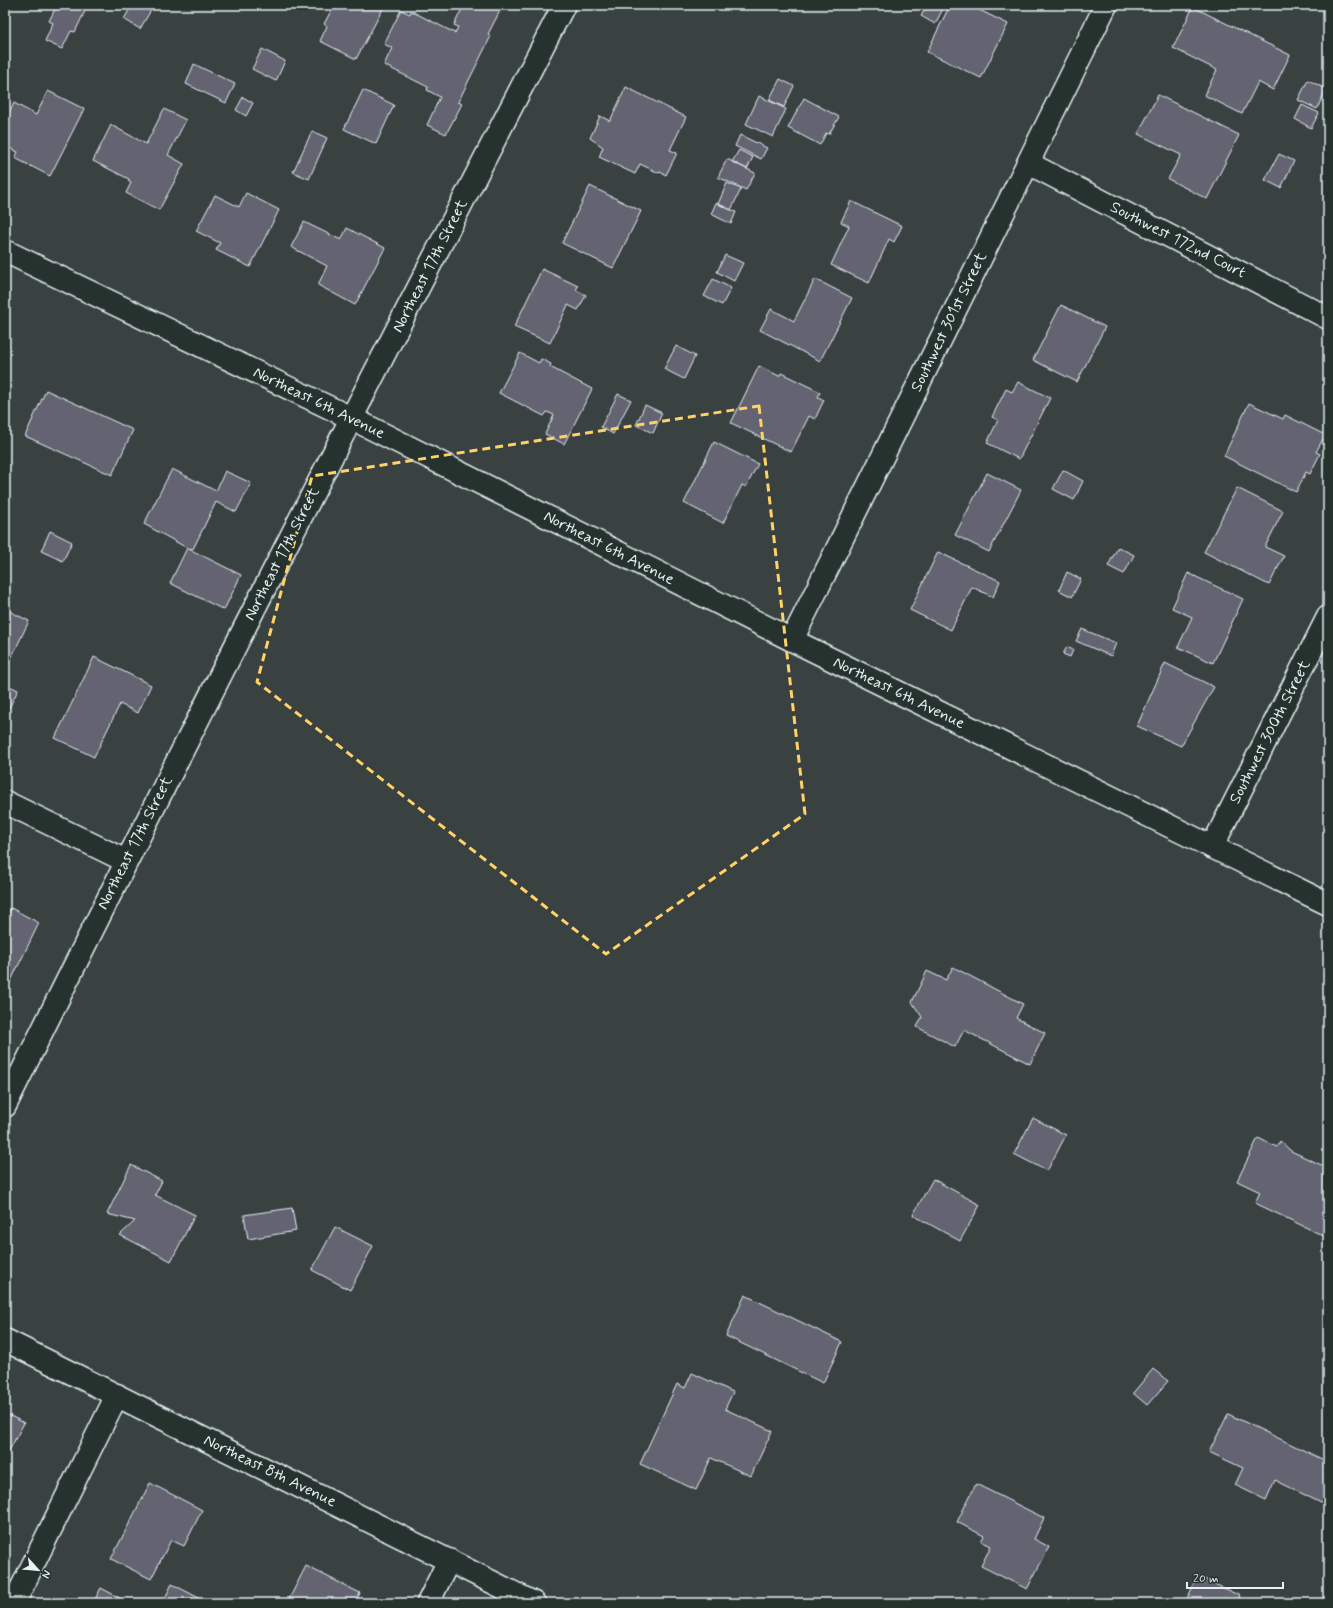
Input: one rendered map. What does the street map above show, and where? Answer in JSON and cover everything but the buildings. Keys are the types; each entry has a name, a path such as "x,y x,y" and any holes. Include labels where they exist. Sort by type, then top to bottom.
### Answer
{"street":[{"name":"Northeast 17th Street","path":"5,1106 126,861 351,418 564,5"},
{"name":"Southwest 301st Street","path":"792,640 1106,5"},
{"name":"Southwest 172nd Court","path":"1028,163 1328,318"},
{"name":"Northeast 6th Avenue","path":"5,251 351,418 792,640 1328,904"},
{"name":"Southwest 300th Street","path":"1212,847 1328,617"},
{"path":"5,802 126,861"},
{"name":"Northeast 8th Avenue","path":"5,1340 534,1603"},
{"path":"14,1603 117,1395"},
{"path":"428,1603 449,1560"}],"highlighted area":[{"path":"759,406 805,814 606,954 257,682 312,476"}]}
